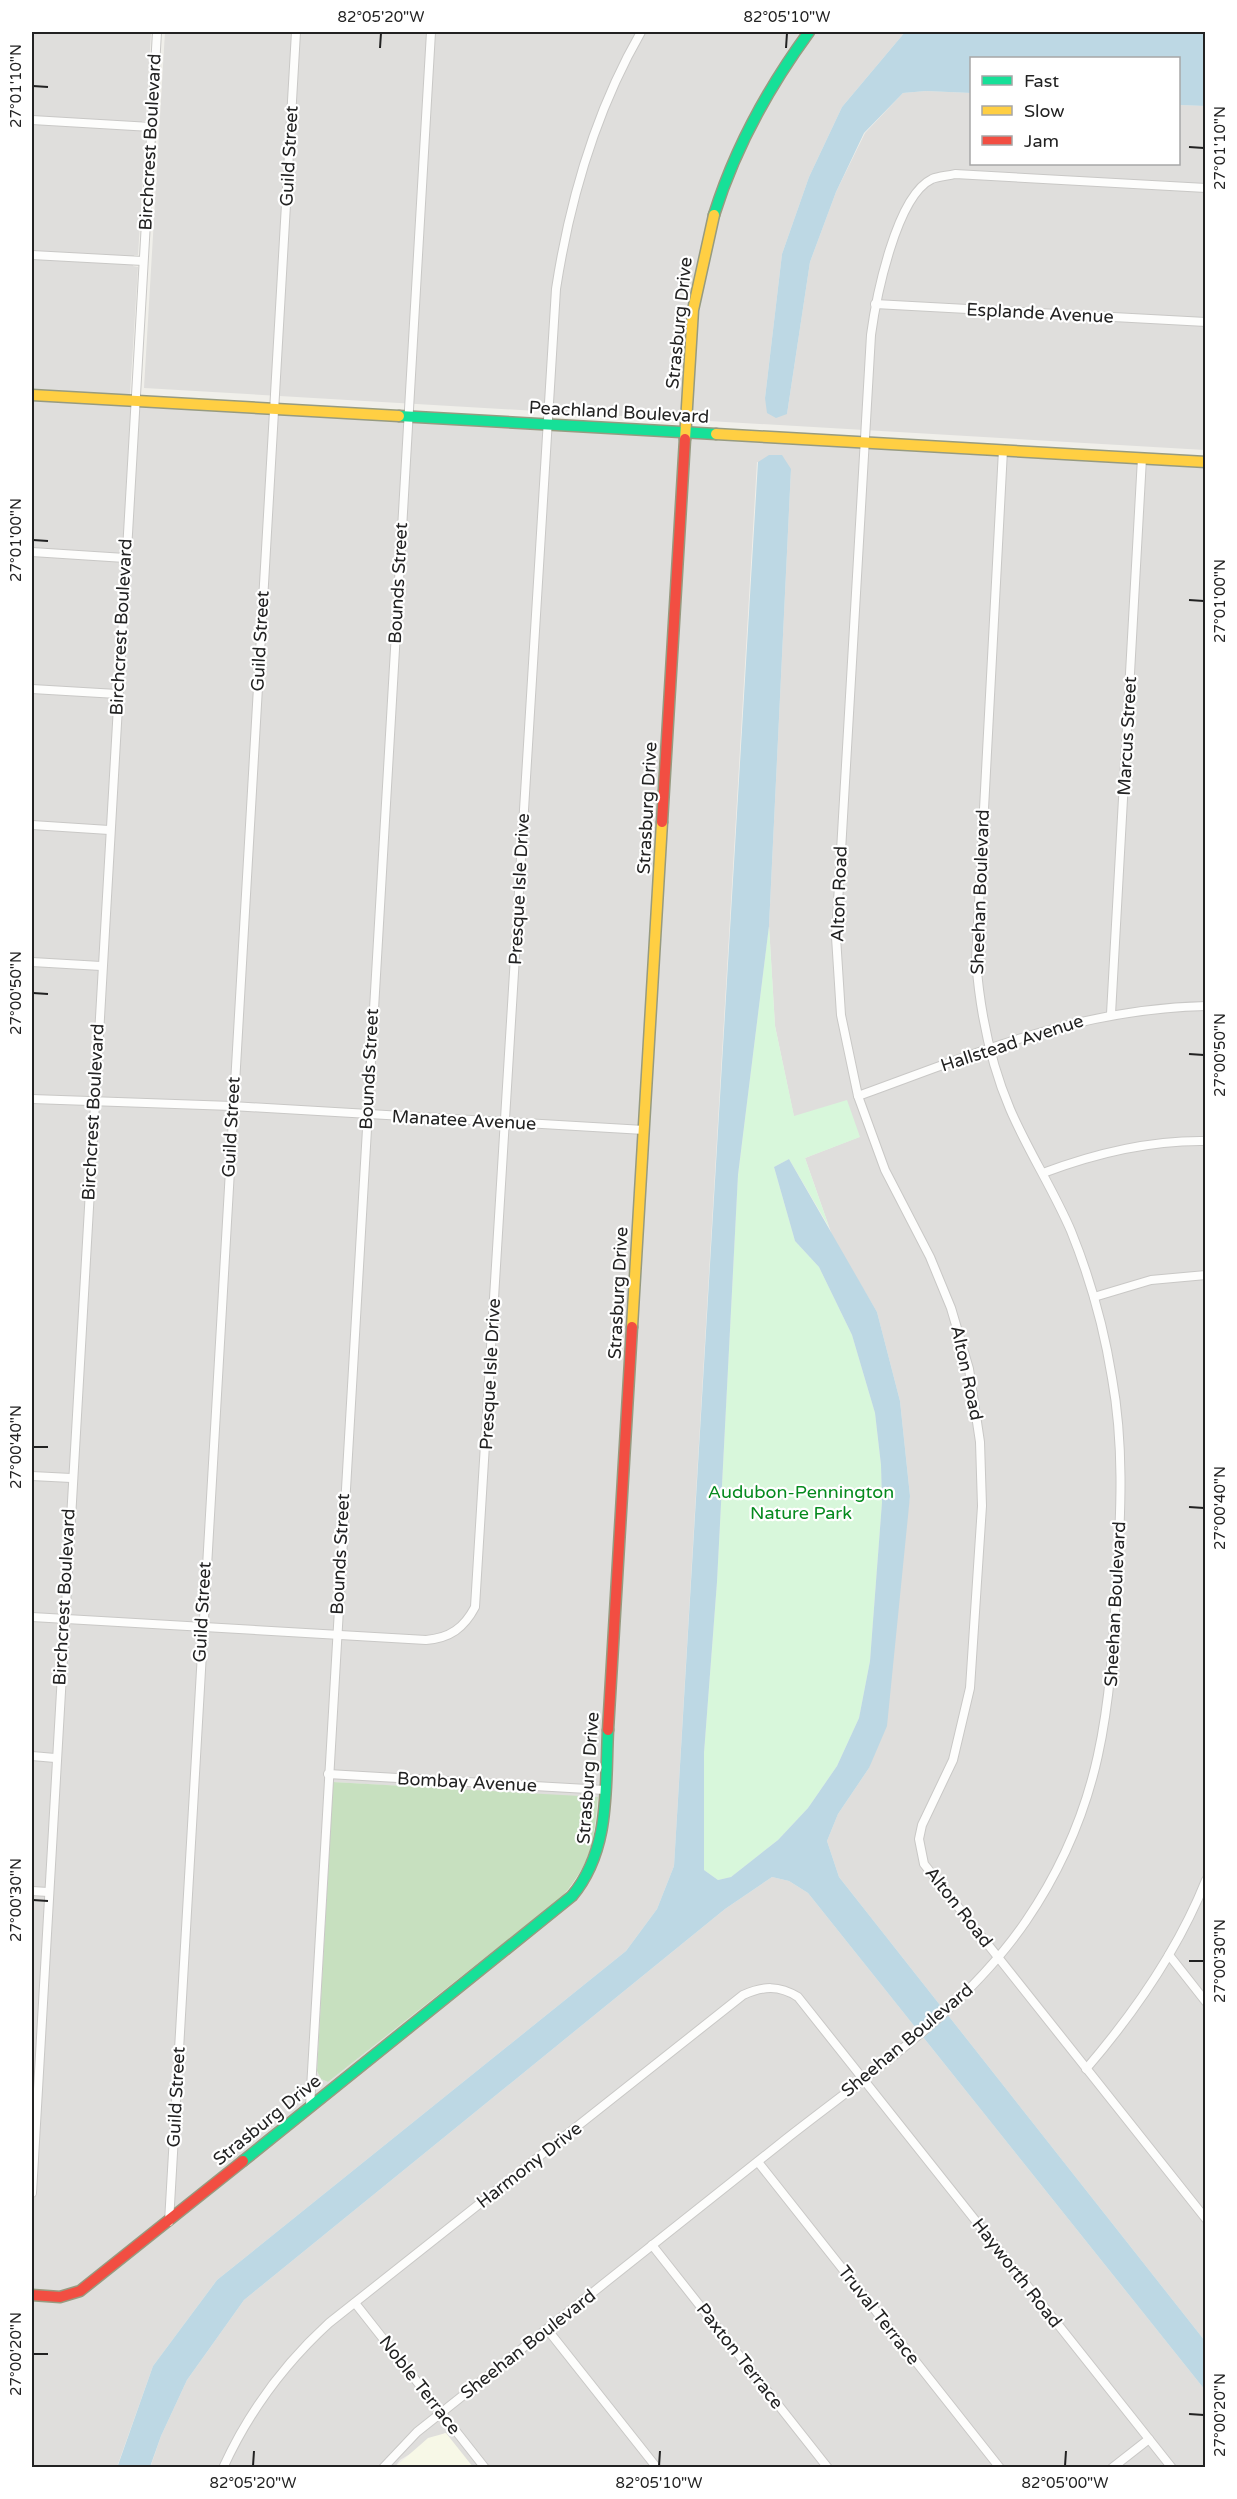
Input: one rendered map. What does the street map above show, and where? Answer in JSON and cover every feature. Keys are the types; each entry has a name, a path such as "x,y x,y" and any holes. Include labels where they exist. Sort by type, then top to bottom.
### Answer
{"street":[{"name":"Birchcrest Boulevard","path":"32,2193 71,1478 157,32"},
{"name":"Guild Street","path":"169,2222 201,1627 296,32"},
{"name":"Bounds Street","path":"310,2106 431,32"},
{"name":"Presque Isle Drive","path":"32,1617 438,1640 461,1628 475,1607 556,289 571,208 599,118 641,32"},
{"name":"Strasburg Drive","path":"32,2295 60,2297 80,2291 169,2222 310,2106 565,1904 583,1885 599,1852 605,1790 696,291 717,200 750,122 778,74 809,32"},
{"path":"32,120 151,127"},
{"name":"Alton Road","path":"1206,188 955,174 932,179 914,195 902,219 890,248 875,304 836,937 841,1015 858,1096 885,1170 930,1257 951,1308 965,1352 976,1406 981,1451 982,1506 970,1688 953,1761 922,1826 919,1839 924,1864 1206,2220"},
{"path":"32,255 143,261"},
{"name":"Esplande Avenue","path":"875,304 1206,322"},
{"name":"Peachland Boulevard","path":"32,395 1206,462"},
{"name":"Sheehan Boulevard","path":"383,2468 405,2443 441,2412 948,2009 998,1958 1043,1894 1074,1831 1097,1766 1110,1698 1121,1465 1113,1383 1094,1298 1071,1232 1011,1111 989,1049 978,990 975,931 1004,450"},
{"name":"Marcus Street","path":"1111,1014 1142,458"},
{"path":"32,552 125,558"},
{"path":"32,689 117,694"},
{"path":"32,825 109,830"},
{"path":"32,962 101,966"},
{"name":"Hallstead Avenue","path":"858,1096 1055,1027 1111,1014 1206,1006"},
{"name":"Manatee Avenue","path":"32,1099 232,1106 644,1130"},
{"path":"1043,1173 1112,1151 1167,1142 1206,1141"},
{"path":"1094,1298 1151,1280 1206,1275"},
{"path":"32,1476 71,1478"},
{"path":"32,1756 55,1758"},
{"name":"Bombay Avenue","path":"328,1774 605,1790"},
{"path":"1086,2069 1128,2017 1169,1955 1206,1880"},
{"path":"32,1891 48,1892"},
{"path":"1169,1955 1206,2002"},
{"name":"Harmony Drive","path":"223,2468 254,2408 286,2365 329,2323 743,1995 758,1988 786,1990 798,1997 863,2078"},
{"path":"32,2026 41,2026"},
{"name":"Hayworth Road","path":"863,2078 1172,2468"},
{"name":"Truval Terrace","path":"758,2162 1000,2468"},
{"name":"Paxton Terrace","path":"652,2245 828,2468"},
{"name":"Noble Terrace","path":"355,2303 485,2468"},
{"path":"547,2329 657,2468"},
{"path":"1112,2468 1149,2439"}],"shaded area":[{"path":"32,32 151,32 146,121 142,121 141,132 146,132 138,255 134,255 133,266 138,267 130,395 32,389"},
{"path":"165,32 905,32 842,107 809,177 782,254 765,398 787,414 810,262 836,192 865,133 903,93 926,91 970,93 970,165 1180,165 1180,105 1205,106 1205,450 144,388"},
{"path":"32,400 1205,468 1205,2341 839,1877 827,1841 838,1814 869,1768 910,1496 900,1401 877,1312 833,1238 805,1158 859,1137 794,1117 775,1026 769,926 791,469 757,462 674,1866 657,1909 626,1951 217,2280 153,2366 117,2467 32,2467","holes":["333,1782 598,1798 594,1842 582,1874 562,1897 328,2082 321,2079 317,2071"]},
{"path":"772,1877 789,1881 808,1893 1205,2390 1205,2467 473,2468 445,2433 400,2460 395,2467 150,2468 161,2436 187,2380 244,2300 725,1909"},
{"path":"446,2433 473,2467 395,2467 428,2438"}],"green space":[{"name":"Audubon-Pennington Nature Park","path":"769,926 775,1026 794,1116 847,1100 860,1137 805,1158 829,1227 789,1159 774,1167 795,1241 819,1267 852,1335 875,1413 881,1465 882,1502 870,1661 859,1718 837,1766 808,1808 778,1840 731,1877 718,1880 704,1870 704,1753 717,1582 738,1175"},
{"path":"333,1782 598,1797 590,1851 580,1873 562,1897 328,2082 321,2079 317,2071"}],"water":[{"path":"905,32 1205,32 1205,106 1180,105 1180,57 970,57 970,93 926,91 903,93 864,133 836,192 810,262 787,414 776,418 767,413 765,398 782,254 809,177 842,107"},
{"path":"769,455 782,455 791,469 769,926 738,1175 717,1582 704,1753 704,1870 718,1880 731,1877 778,1840 808,1808 837,1766 859,1718 870,1661 882,1502 881,1465 875,1413 852,1335 819,1267 795,1241 774,1167 789,1159 877,1312 900,1401 910,1496 887,1726 869,1768 838,1814 827,1841 839,1877 1205,2341 1205,2390 808,1893 789,1881 772,1877 725,1909 244,2300 187,2380 161,2436 150,2467 117,2468 153,2366 217,2280 626,1951 657,1909 674,1866 758,462"}],"traffic: fast":[{"path":"714,215 742,142 766,97 809,32"},
{"path":"399,416 716,434"},
{"path":"243,2161 572,1896 585,1878 600,1838 606,1796 608,1730"}],"traffic: slow":[{"path":"685,439 693,310 714,215"},
{"path":"32,395 399,416"},
{"path":"716,434 1206,462"},
{"path":"632,1327 662,822"}],"traffic: jam":[{"path":"662,822 685,439"},
{"path":"608,1730 632,1327"},
{"path":"32,2295 60,2297 80,2291 243,2161"}]}
